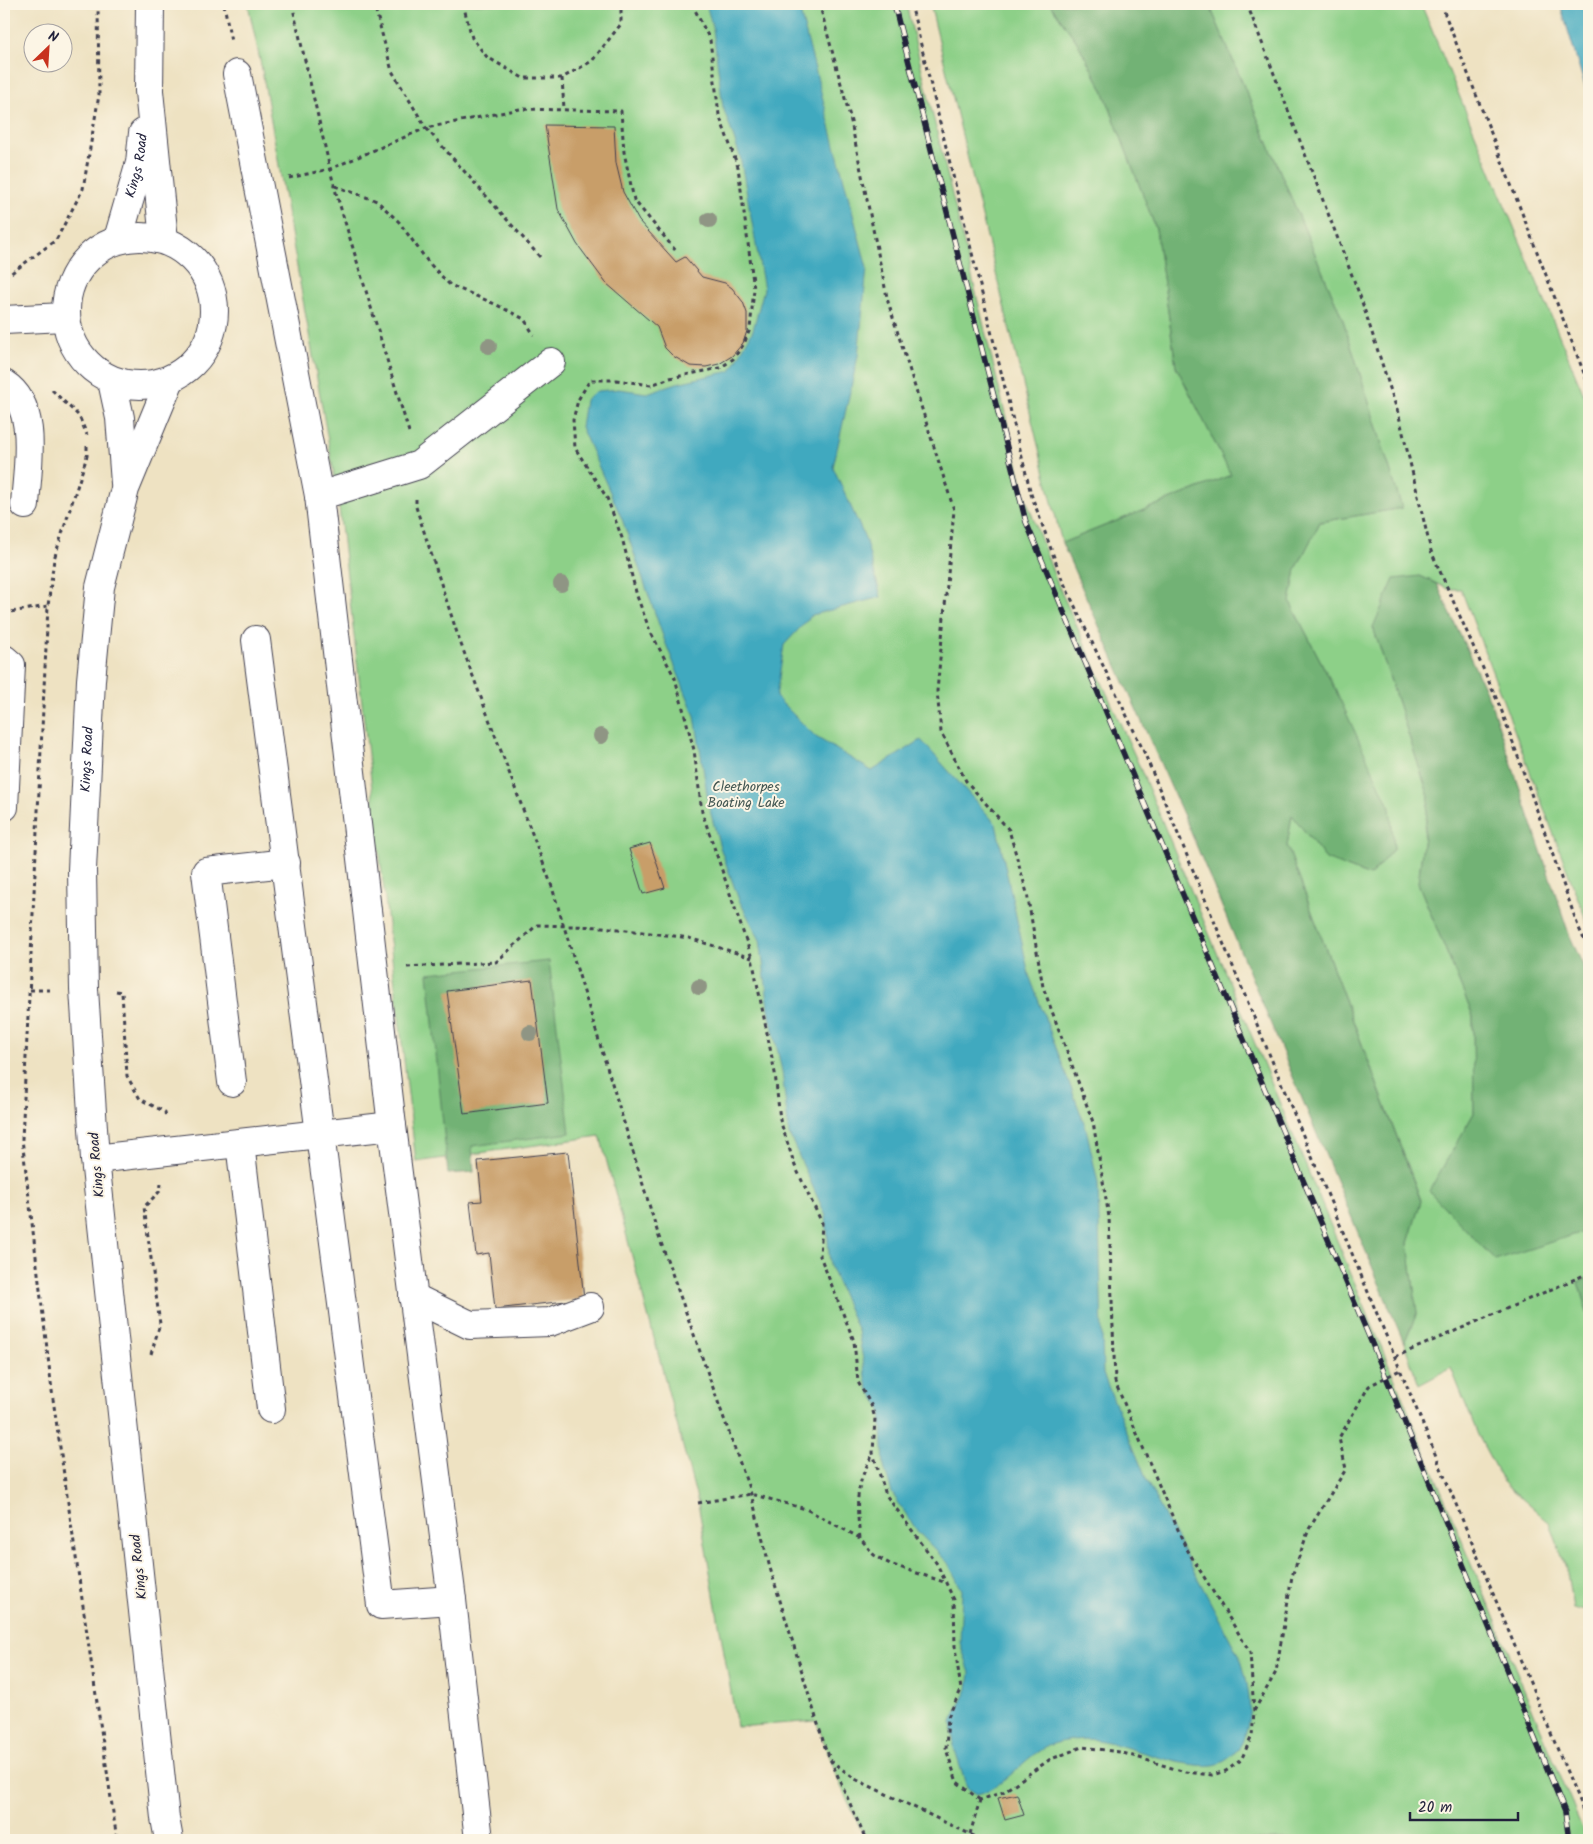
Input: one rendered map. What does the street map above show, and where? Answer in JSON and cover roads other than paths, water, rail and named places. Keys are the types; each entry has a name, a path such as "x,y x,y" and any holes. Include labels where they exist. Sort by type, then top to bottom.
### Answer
{"street":[{"name":"Kings Road","path":"147,10 149,91 164,240"},
{"path":"237,74 319,496 392,1126 452,1600 479,1840"},
{"name":"Kings Road","path":"118,238 140,163 149,91"},
{"path":"141,236 164,240 184,250 200,266 211,286 215,308 213,330 204,350 189,367 170,380 142,386 112,381 79,356 64,317 69,284 88,255 118,238 141,236"},
{"path":"4,320 64,317"},
{"path":"319,496 419,465 551,362"},
{"name":"Kings Road","path":"169,1840 165,1818 95,1159 84,989 82,870 91,680 100,587 125,489 170,380"},
{"name":"Kings Road","path":"112,381 120,418 125,489"},
{"path":"4,384 12,389 24,408 28,426 25,505"},
{"path":"256,640 381,1605 452,1600"},
{"path":"4,659 10,665 4,807"},
{"path":"232,1082 206,872 286,862"},
{"path":"95,1159 392,1126"},
{"path":"240,1143 271,1409"},
{"path":"414,1297 470,1325 550,1322 590,1306"}],"water":[{"path":"706,4 798,4 867,268 858,356 833,467 865,538 881,597 812,615 784,645 776,697 816,737 872,771 921,740 996,824 1029,975 1086,1128 1098,1183 1103,1374 1150,1488 1241,1660 1246,1679 1249,1716 1245,1735 1233,1755 1219,1764 1186,1764 1111,1743 1084,1739 1060,1742 1048,1746 1037,1752 999,1784 977,1794 967,1788 954,1748 952,1721 968,1689 970,1673 960,1643 962,1590 948,1563 918,1532 892,1493 884,1467 881,1408 868,1388 858,1331 830,1266 826,1216 789,1134 782,1071 770,1016 760,940 739,900 720,847 709,807 695,716 664,639 622,519 581,427 585,400 597,391 619,389 647,393 677,383 731,371 753,330 764,289 740,156 723,107 713,29"},
{"path":"1560,4 1589,4 1589,100"}],"railway":[{"path":"894,4 1026,522 1386,1377 1565,1812 1569,1840"}],"park label":[{"name":"Cleethorpes Boating Lake","path":"746,796"}]}
